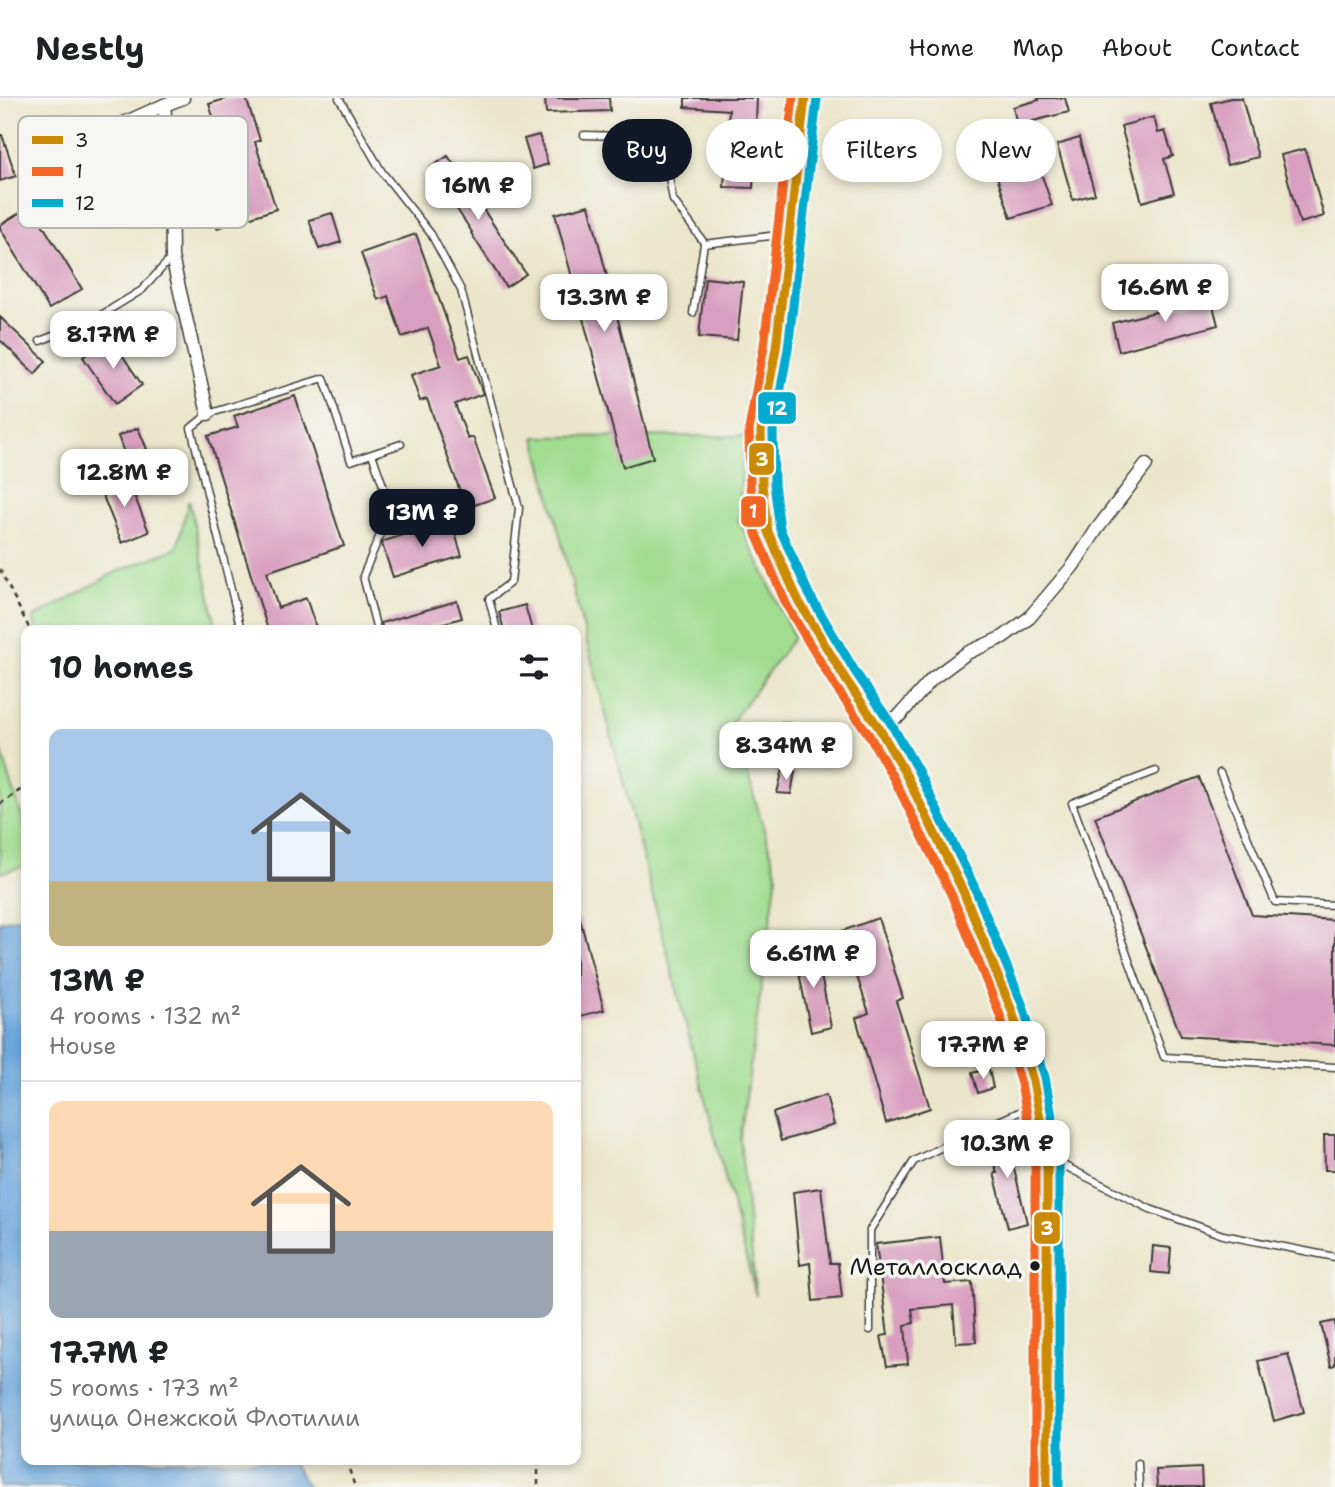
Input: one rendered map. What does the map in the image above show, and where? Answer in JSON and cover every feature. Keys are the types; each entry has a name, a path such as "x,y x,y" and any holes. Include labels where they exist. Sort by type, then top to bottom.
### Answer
{"main road":[{"path":"804,98 776,348 761,431 762,485 768,532 798,600 879,727"},
{"path":"1046,1487 1047,1156"}],"street":[{"path":"134,116 163,101 183,98"},
{"path":"172,228 172,257 208,414"},
{"path":"879,727 900,715 932,678 967,653 1003,637 1029,618 1073,566 1097,529 1146,465"}],"lane":[{"path":"339,98 382,172 431,234 461,290 519,508 510,582 489,599 496,625"},
{"path":"584,135 662,137 673,200 705,244 693,313"},
{"path":"705,244 788,234"},
{"path":"40,341 93,320 142,290 172,257"},
{"path":"240,625 191,428 208,414 324,378 351,461 401,444"},
{"path":"372,454 391,508 363,576 376,625"},
{"path":"879,727 906,775 968,903 1012,1011 1033,1081 1047,1156 1150,1209 1211,1231 1335,1257"},
{"path":"1156,771 1072,803 1164,1057 1335,1067"},
{"path":"1220,773 1275,902 1335,905"},
{"path":"870,1330 870,1230 914,1161 1037,1104"},
{"path":"1138,1463 1139,1487"}],"path":[{"path":"0,569 28,625"},
{"path":"0,804 21,789"},
{"path":"349,1465 355,1487"},
{"path":"538,1465 538,1487"}],"green space":[{"path":"745,436 738,519 794,637 732,722 777,874 740,1140 756,1296 535,437"},
{"path":"189,500 216,625 35,625 33,618 116,572 177,548"},
{"path":"0,746 21,815 21,867 0,873"}],"water":[{"path":"21,917 21,1465 294,1465 308,1487 0,1487 0,921"}],"building":[{"path":"229,98 246,98 260,140 255,142 276,209 248,218 248,116 213,116 209,104"},
{"path":"545,98 609,98 610,111 546,113"},
{"path":"685,98 757,98 756,119 728,119 729,110 685,107"},
{"path":"1038,98 1065,98 1069,112 1041,119 1016,119 1013,107 1039,100"},
{"path":"1242,98 1258,157 1227,165 1211,103"},
{"path":"1154,117 1158,133 1165,131 1173,156 1164,159 1174,193 1142,202 1121,126"},
{"path":"0,135 16,176 0,181"},
{"path":"539,135 548,164 533,169 524,139"},
{"path":"1079,138 1095,194 1073,200 1057,145"},
{"path":"1305,149 1324,216 1300,223 1281,155"},
{"path":"448,156 526,274 506,287 430,168"},
{"path":"724,182 753,182 753,188 724,187"},
{"path":"999,182 1044,182 1052,205 1011,218"},
{"path":"589,205 653,458 623,467 555,214"},
{"path":"332,213 341,242 319,249 309,220"},
{"path":"18,214 18,228 45,228 82,289 49,309 0,225"},
{"path":"416,234 460,358 469,355 483,394 455,404 468,439 473,437 495,498 466,508 427,399 420,401 411,375 441,365 428,328 402,337 388,296 378,300 361,253"},
{"path":"705,278 743,282 737,340 699,337"},
{"path":"1211,298 1218,325 1119,351 1112,323"},
{"path":"154,315 160,330 144,338 138,322"},
{"path":"0,317 46,361 35,374 0,340"},
{"path":"111,338 142,385 115,404 83,357"},
{"path":"295,396 344,546 267,572 278,608 306,598 315,625 266,625 208,436 238,427 234,416"},
{"path":"138,428 147,449 126,458 118,436"},
{"path":"126,475 149,532 122,543 99,486"},
{"path":"451,520 462,556 393,577 382,544 384,541"},
{"path":"457,601 462,618 436,625 381,623"},
{"path":"525,605 531,625 503,625 499,612"},
{"path":"782,722 800,726 795,750 777,746"},
{"path":"783,769 795,771 791,794 777,793"},
{"path":"1199,777 1252,915 1335,920 1335,1045 1181,1036 1095,817"},
{"path":"878,918 903,998 896,1001 930,1108 886,1123 856,1018 869,1013 842,931"},
{"path":"581,923 604,1010 581,1016"},
{"path":"816,949 831,1027 811,1032 795,953"},
{"path":"989,1069 993,1088 978,1093 972,1073"},
{"path":"826,1095 834,1125 781,1141 773,1113"},
{"path":"1009,1133 1016,1158 1012,1160 1027,1223 1008,1228 987,1139"},
{"path":"1324,1135 1335,1135 1335,1170 1325,1170"},
{"path":"821,1188 830,1263 838,1263 842,1298 813,1301 810,1263 800,1265 793,1192"},
{"path":"940,1237 945,1284 972,1282 976,1342 956,1343 953,1305 912,1309 914,1323 905,1325 908,1364 887,1366 881,1336 888,1335 876,1244"},
{"path":"1153,1246 1171,1248 1169,1274 1151,1272"},
{"path":"1335,1321 1335,1365 1331,1366 1321,1324"},
{"path":"1288,1354 1304,1412 1274,1421 1258,1361"},
{"path":"1201,1468 1202,1487 1157,1487 1156,1470"}],"transit line":[{"name":"1","path":"793,98 764,346 749,430 750,485 756,534 787,606 835,686 869,735 952,896 1000,1015 1021,1084 1035,1157 1035,1487"},
{"name":"3","path":"805,98 776,348 761,431 762,485 768,532 798,600 906,775 963,891 1012,1011 1033,1081 1047,1156 1047,1487"},
{"name":"12","path":"817,99 788,349 773,432 774,484 780,529 809,594 917,769 974,886 1023,1006 1045,1077 1059,1156 1059,1487"}],"place":[{"name":"Металлосклад","path":"1035,1266"}]}
